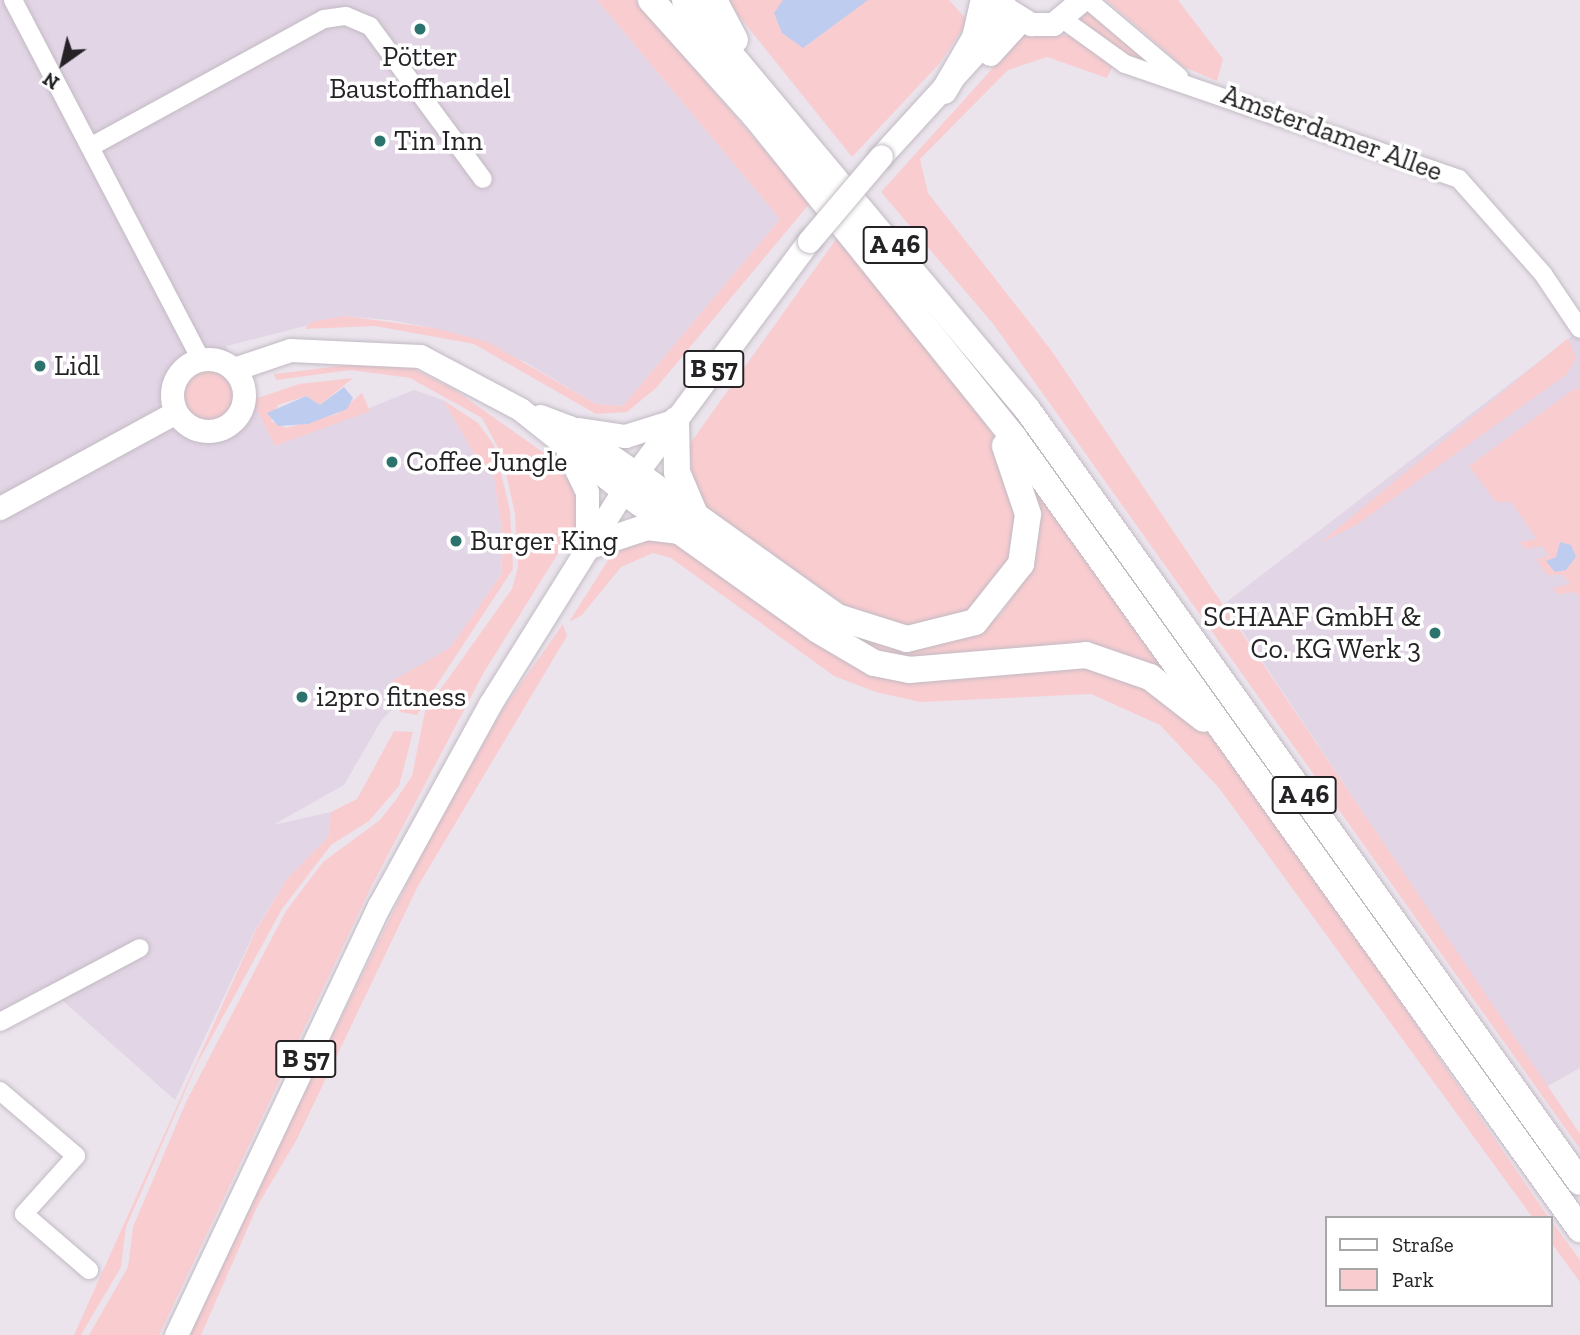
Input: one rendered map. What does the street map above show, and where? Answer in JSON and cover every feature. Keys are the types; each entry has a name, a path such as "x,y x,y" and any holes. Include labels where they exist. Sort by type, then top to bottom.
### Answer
{"highway":[{"name":"A 46","path":"651,0 945,349 1580,1229"},
{"name":"A 46","path":"685,0 761,84 1074,471 1580,1182"},
{"path":"714,0 761,84"},
{"path":"944,91 975,38 1003,6"},
{"path":"630,482 690,526 858,628 907,639 975,622 1021,565 1028,514 1023,483 1001,437 945,349"},
{"path":"676,420 677,472 690,526"},
{"name":"A 46","path":"690,526 818,630 891,668 1054,653 1125,664 1190,702 1280,810"},
{"path":"587,547 647,527 690,526"}],"main road":[{"path":"1003,6 1042,26 1064,20 1082,0"},
{"name":"B 57","path":"176,1335 379,906 490,704 587,547 630,482 809,241 881,156 944,91 976,68 1003,6"},
{"path":"238,377 238,417 218,430 194,429 176,412 175,381 201,359 238,377 335,349 420,356 565,435 630,482"},
{"path":"0,508 176,412"},
{"path":"565,435 625,436 676,420"},
{"path":"565,435 587,492 587,547"}],"street":[{"path":"13,0 92,146 201,359"},
{"name":"Amsterdamer Allee","path":"1088,0 1182,80"},
{"path":"92,146 324,19 346,16 370,26 483,179"},
{"name":"Amsterdamer Allee","path":"1064,20 1125,64 1182,80 1459,179 1543,274 1580,329"},
{"path":"0,1022 140,948"},
{"path":"0,1091 76,1157 24,1214 89,1270"}],"shaded area":[{"path":"0,0 597,0 780,219 623,406 596,404 525,362 434,328 389,320 345,316 226,346 275,446 414,390 443,400 480,464 493,471 503,537 501,575 450,648 381,721 344,785 273,825 331,812 328,837 287,879 256,929 175,1100 46,986 0,1011"},
{"path":"1580,330 1580,1068 1546,1087 1224,604"}],"green space":[{"path":"597,0 635,0 810,203 656,388 627,412 596,414 474,344 375,326 305,329 311,322 345,316 434,328 488,342 596,404 623,406 780,219"},
{"path":"726,0 949,0 968,21 940,63 852,157"},
{"path":"1106,0 1178,0 1223,59 1217,81 1184,67"},
{"path":"1089,8 1162,69 1128,58 1076,22"},
{"path":"1027,30 1069,36 1113,65 1107,78 1047,57 1008,70 920,159 928,193 1051,350 1580,1134 1580,1149 994,325 881,192"},
{"path":"839,235 1002,448 1022,503 1012,567 955,623 878,629 695,499 689,445"},
{"path":"1568,338 1576,358 1567,374 1356,525 1320,543"},
{"path":"373,362 412,368 455,390 544,453 578,491 579,520 484,672 371,887 159,1335 89,1335 128,1267 133,1227 186,1102 286,911 323,862 380,820 395,801 412,776 425,711 512,589 518,567 515,514 502,455 482,418 410,378 351,370 276,380 274,374"},
{"path":"207,367 226,375 234,394 226,413 207,421 188,413 180,394 188,375"},
{"path":"353,378 320,405 306,396 278,405 271,421 286,428 337,414 362,393 370,411 275,446 252,400 299,384"},
{"path":"1574,389 1580,389 1580,599 1575,592 1557,594 1553,588 1570,584 1563,575 1547,575 1536,559 1549,556 1542,546 1525,549 1520,542 1537,539 1511,502 1496,502 1469,466"},
{"path":"443,400 478,423 494,445 510,510 513,569 417,715 400,712 392,681 450,648 501,575 503,537 493,471 480,464"},
{"path":"1029,480 1184,693 1149,669 882,660 688,522 859,638 915,649 969,636 1000,615 1020,586"},
{"path":"661,531 848,656 1067,660 1177,700 1210,734 1305,863 1548,1216 1532,1216 1219,788 1160,725 1091,694 920,702 876,692 834,676 671,558 653,553 621,567 582,615 569,622 619,543"},
{"path":"563,624 567,636 418,886 297,1139 258,1205 201,1335 185,1335 430,837 503,709"},
{"path":"394,731 413,732 399,786 369,821 331,845 282,909 197,1064 126,1227 121,1267 81,1335 74,1335 256,930 287,879 328,837 331,812 357,799"},
{"path":"1552,1222 1580,1260 1580,1282 1552,1244"}],"water":[{"path":"783,0 868,0 803,48 782,33 774,13"},
{"path":"344,387 353,398 347,409 308,424 278,426 267,413 306,396 320,405"},
{"path":"1560,542 1571,545 1576,557 1566,570 1555,572 1546,561 1556,557"}],"place":[{"name":"Pötter Baustoffhandel","path":"420,29"},
{"name":"Tin Inn","path":"380,141"},
{"name":"Lidl","path":"40,366"},
{"name":"Coffee Jungle","path":"392,462"},
{"name":"Burger King","path":"456,541"},
{"name":"SCHAAF GmbH & Co. KG Werk 3","path":"1435,633"},
{"name":"i2pro fitness","path":"302,697"}]}
